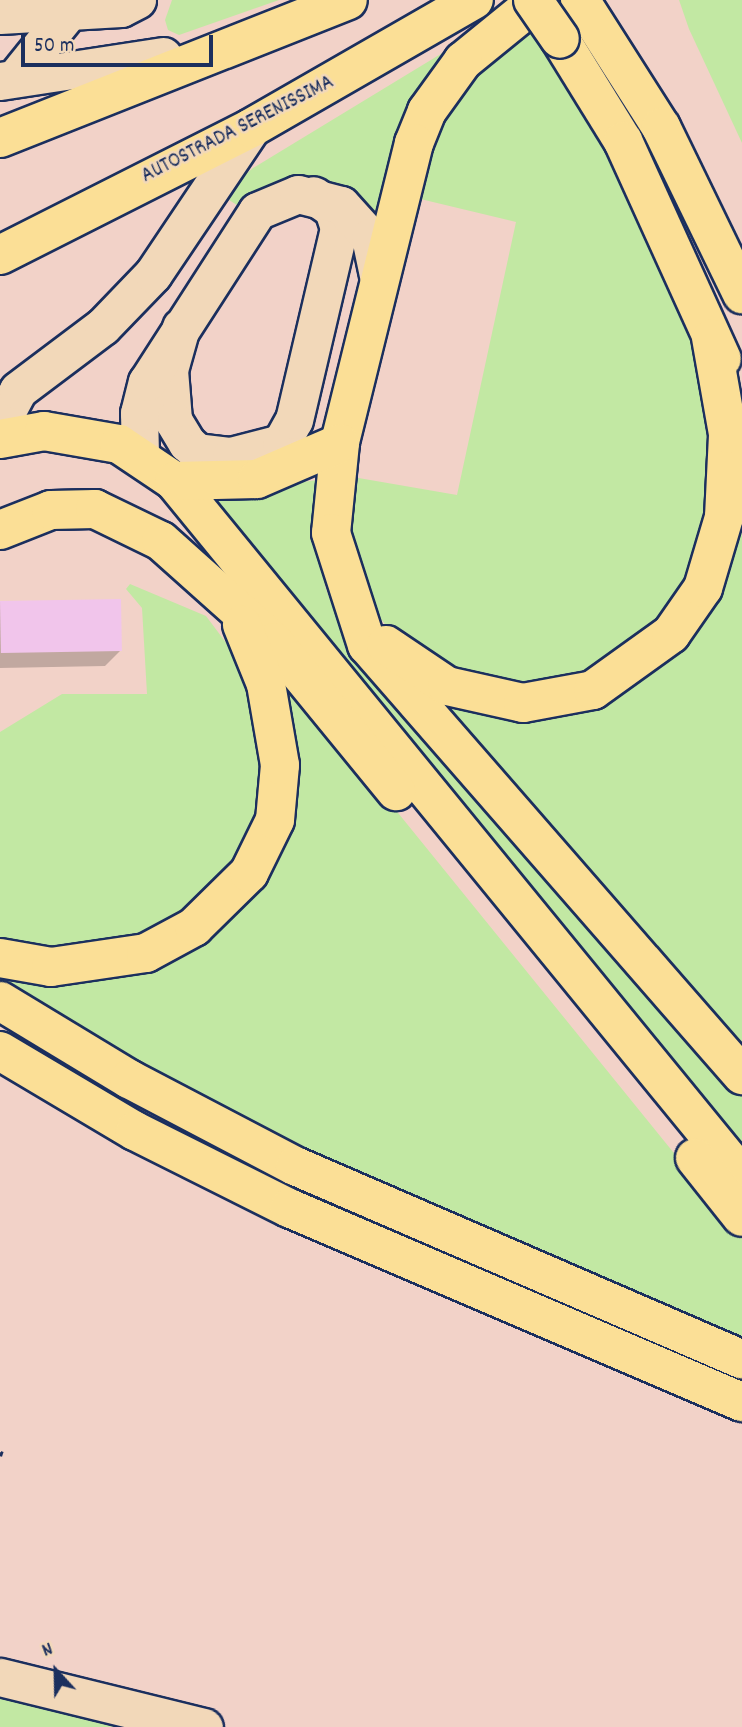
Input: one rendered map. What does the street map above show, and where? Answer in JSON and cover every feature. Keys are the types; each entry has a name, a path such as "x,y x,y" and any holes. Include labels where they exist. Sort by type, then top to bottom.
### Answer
{"highway":[{"path":"0,138 348,0"},
{"name":"AUTOSTRADA SERENISSIMA","path":"0,255 251,128 474,0"},
{"path":"533,0 623,142 742,402"},
{"path":"538,0 463,61 427,111 379,280 340,443 331,533 351,612 386,670 742,1075"},
{"path":"587,9 661,127 742,294"},
{"path":"351,612 424,675 499,701 570,698 645,658 690,610 720,542 728,434 711,338"},
{"path":"0,439 44,430 140,454 174,481 742,1176"},
{"path":"174,481 257,479 340,443"},
{"path":"0,530 70,507 115,514 161,541 234,611 274,642 742,1217"},
{"path":"0,958 51,967 146,953 194,928 249,873 275,820 280,765 260,661 234,611"},
{"path":"0,1001 129,1079 295,1167 742,1359"},
{"path":"0,1051 239,1184 742,1402"}],"street":[{"path":"0,15 69,11 134,2 163,56"},
{"path":"7,80 69,11"},
{"path":"7,80 163,56 208,55"},
{"path":"0,424 18,390 121,310 251,128"},
{"path":"140,454 142,393 236,238 270,204 313,195 341,205 363,226 376,252 379,280"},
{"path":"181,327 169,370 173,419 187,443 197,452 231,456 281,443 294,420 339,228 333,209 313,195"},
{"path":"193,212 236,238"},
{"path":"0,1677 204,1727"}],"green space":[{"path":"172,0 279,0 179,35 168,30 165,20"},
{"path":"679,0 742,0 742,143 689,29"},
{"path":"531,19 629,175 705,369 713,432 712,496 692,573 656,628 615,662 544,687 466,678 391,631 372,609 349,553 347,476 457,495 516,222 412,197 439,112"},
{"path":"444,52 448,57 379,219 364,211 240,207 229,200 233,185 253,168"},
{"path":"742,451 742,1056 428,690 469,706 665,653"},
{"path":"317,480 325,586 345,641 742,1095 742,1153 209,502 211,495"},
{"path":"130,584 206,616 245,668 266,761 253,841 168,929 80,954 0,941 0,732 62,694 147,694 142,608 126,589"},
{"path":"283,671 742,1237 742,1343 275,1144 0,988 0,971 57,978 246,899"},
{"path":"0,1663 193,1727 0,1727"}],"building":[{"path":"121,599 122,651 1,653 0,601"}]}
